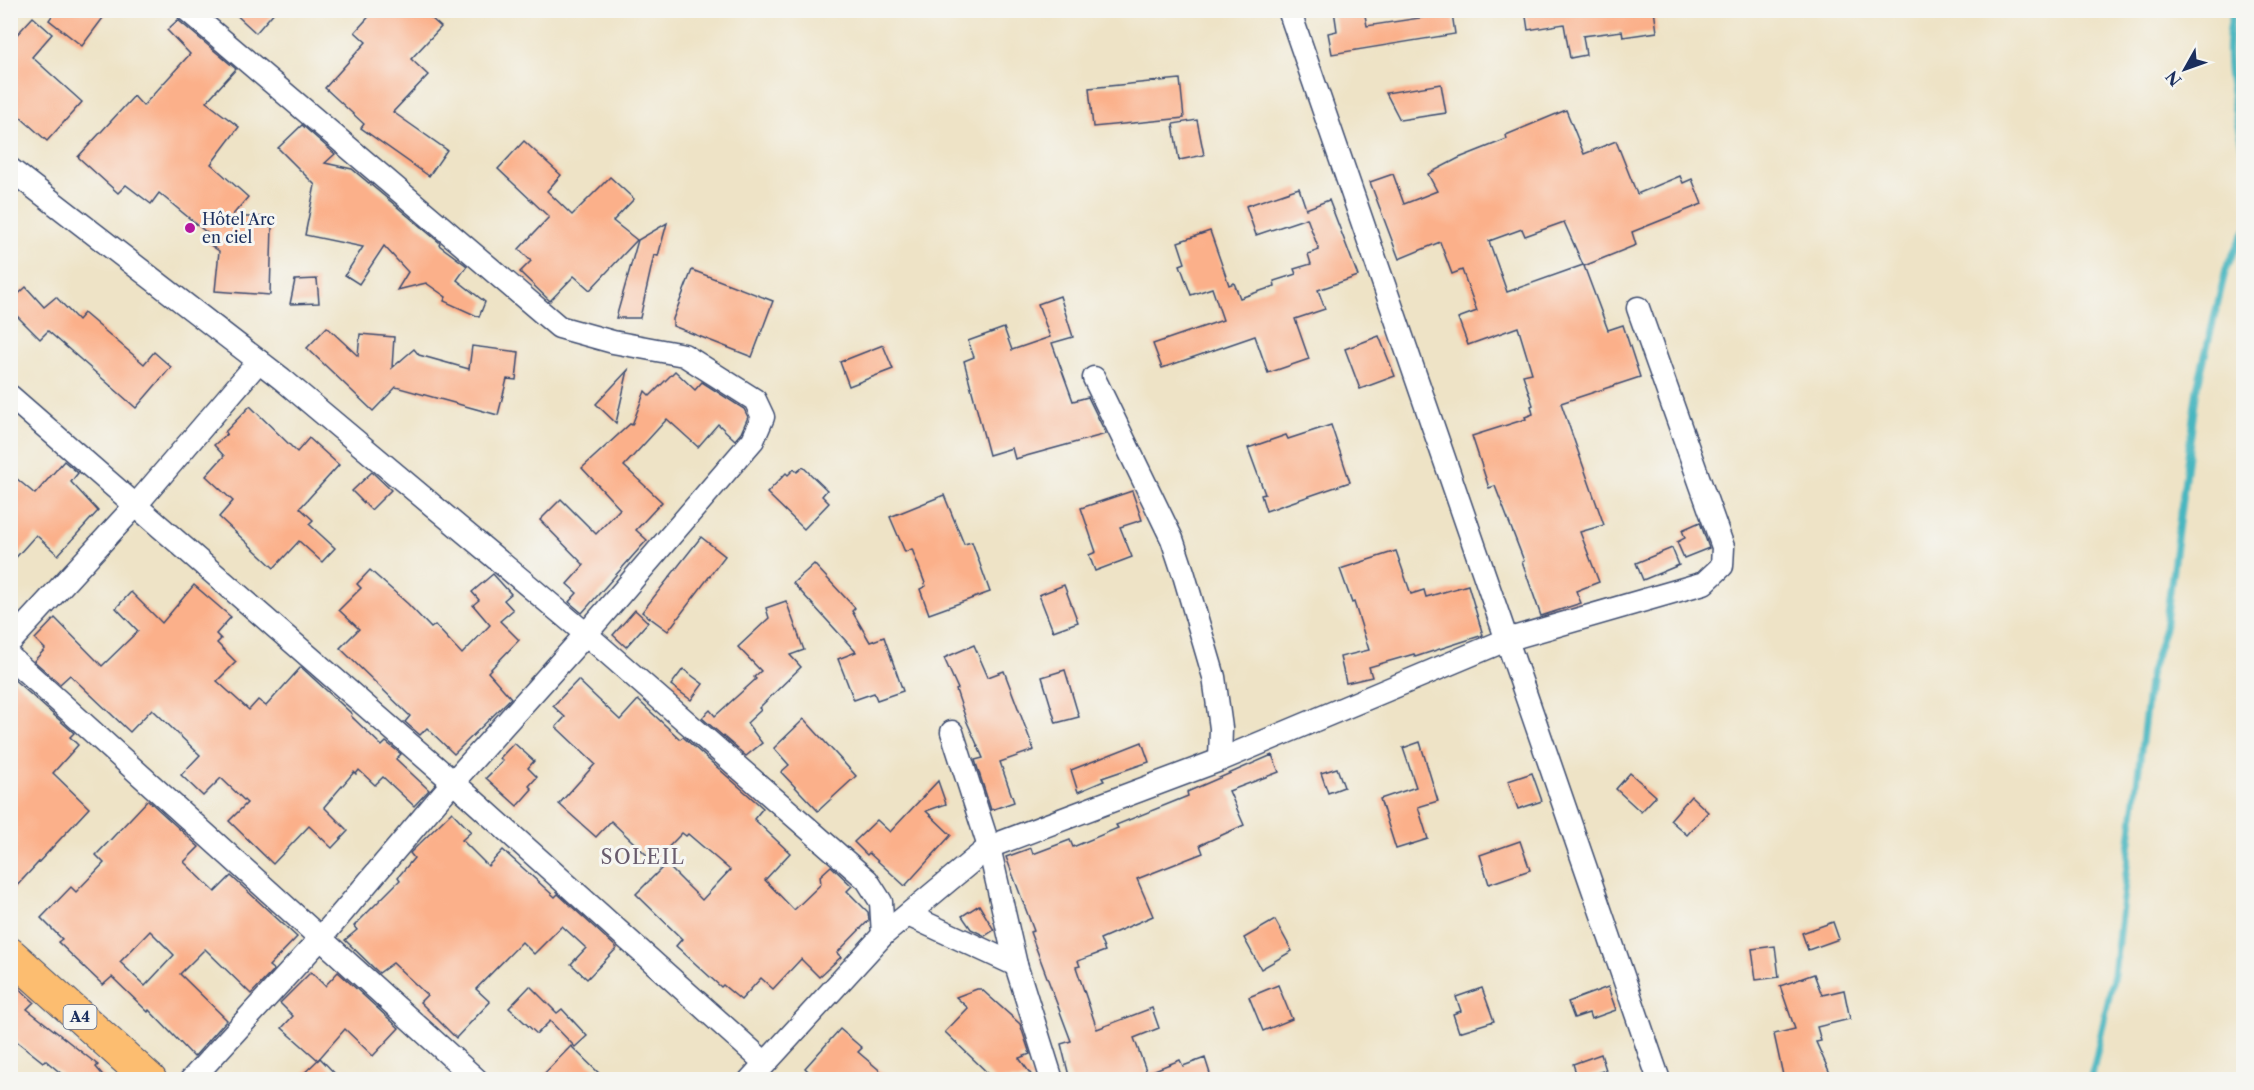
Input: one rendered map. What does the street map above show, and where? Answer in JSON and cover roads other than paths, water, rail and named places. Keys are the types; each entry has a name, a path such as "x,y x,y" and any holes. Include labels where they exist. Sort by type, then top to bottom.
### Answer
{"main road":[{"name":"A4","path":"10,954 150,1080"}],"street":[{"path":"187,10 560,327 613,342 684,355 755,400 763,417 753,440 586,634 453,782 320,939 191,1080"},
{"path":"1288,10 1659,1080"},
{"path":"10,169 259,361 586,634 867,880 882,902 883,935"},
{"path":"750,1080 883,935 989,847 1220,760 1506,640 1704,583 1722,566 1724,547 1638,308"},
{"path":"10,642 136,505 259,361"},
{"path":"1094,378 1172,539 1178,557 1214,677 1221,728 1220,760"},
{"path":"10,396 453,782 765,1063"},
{"path":"10,657 477,1080"},
{"path":"952,732 989,847 1016,965 1047,1076"},
{"path":"908,915 1016,965"}],"waterway":[{"path":"2234,10 2228,46 2230,82 2244,155"},
{"path":"2091,1080 2114,974 2150,675 2165,628 2197,388 2226,269 2244,232"}],"place":[{"name":"Hôtel Arc en ciel","path":"190,228"}],"district":[{"name":"SOLEIL","path":"643,857"}]}
